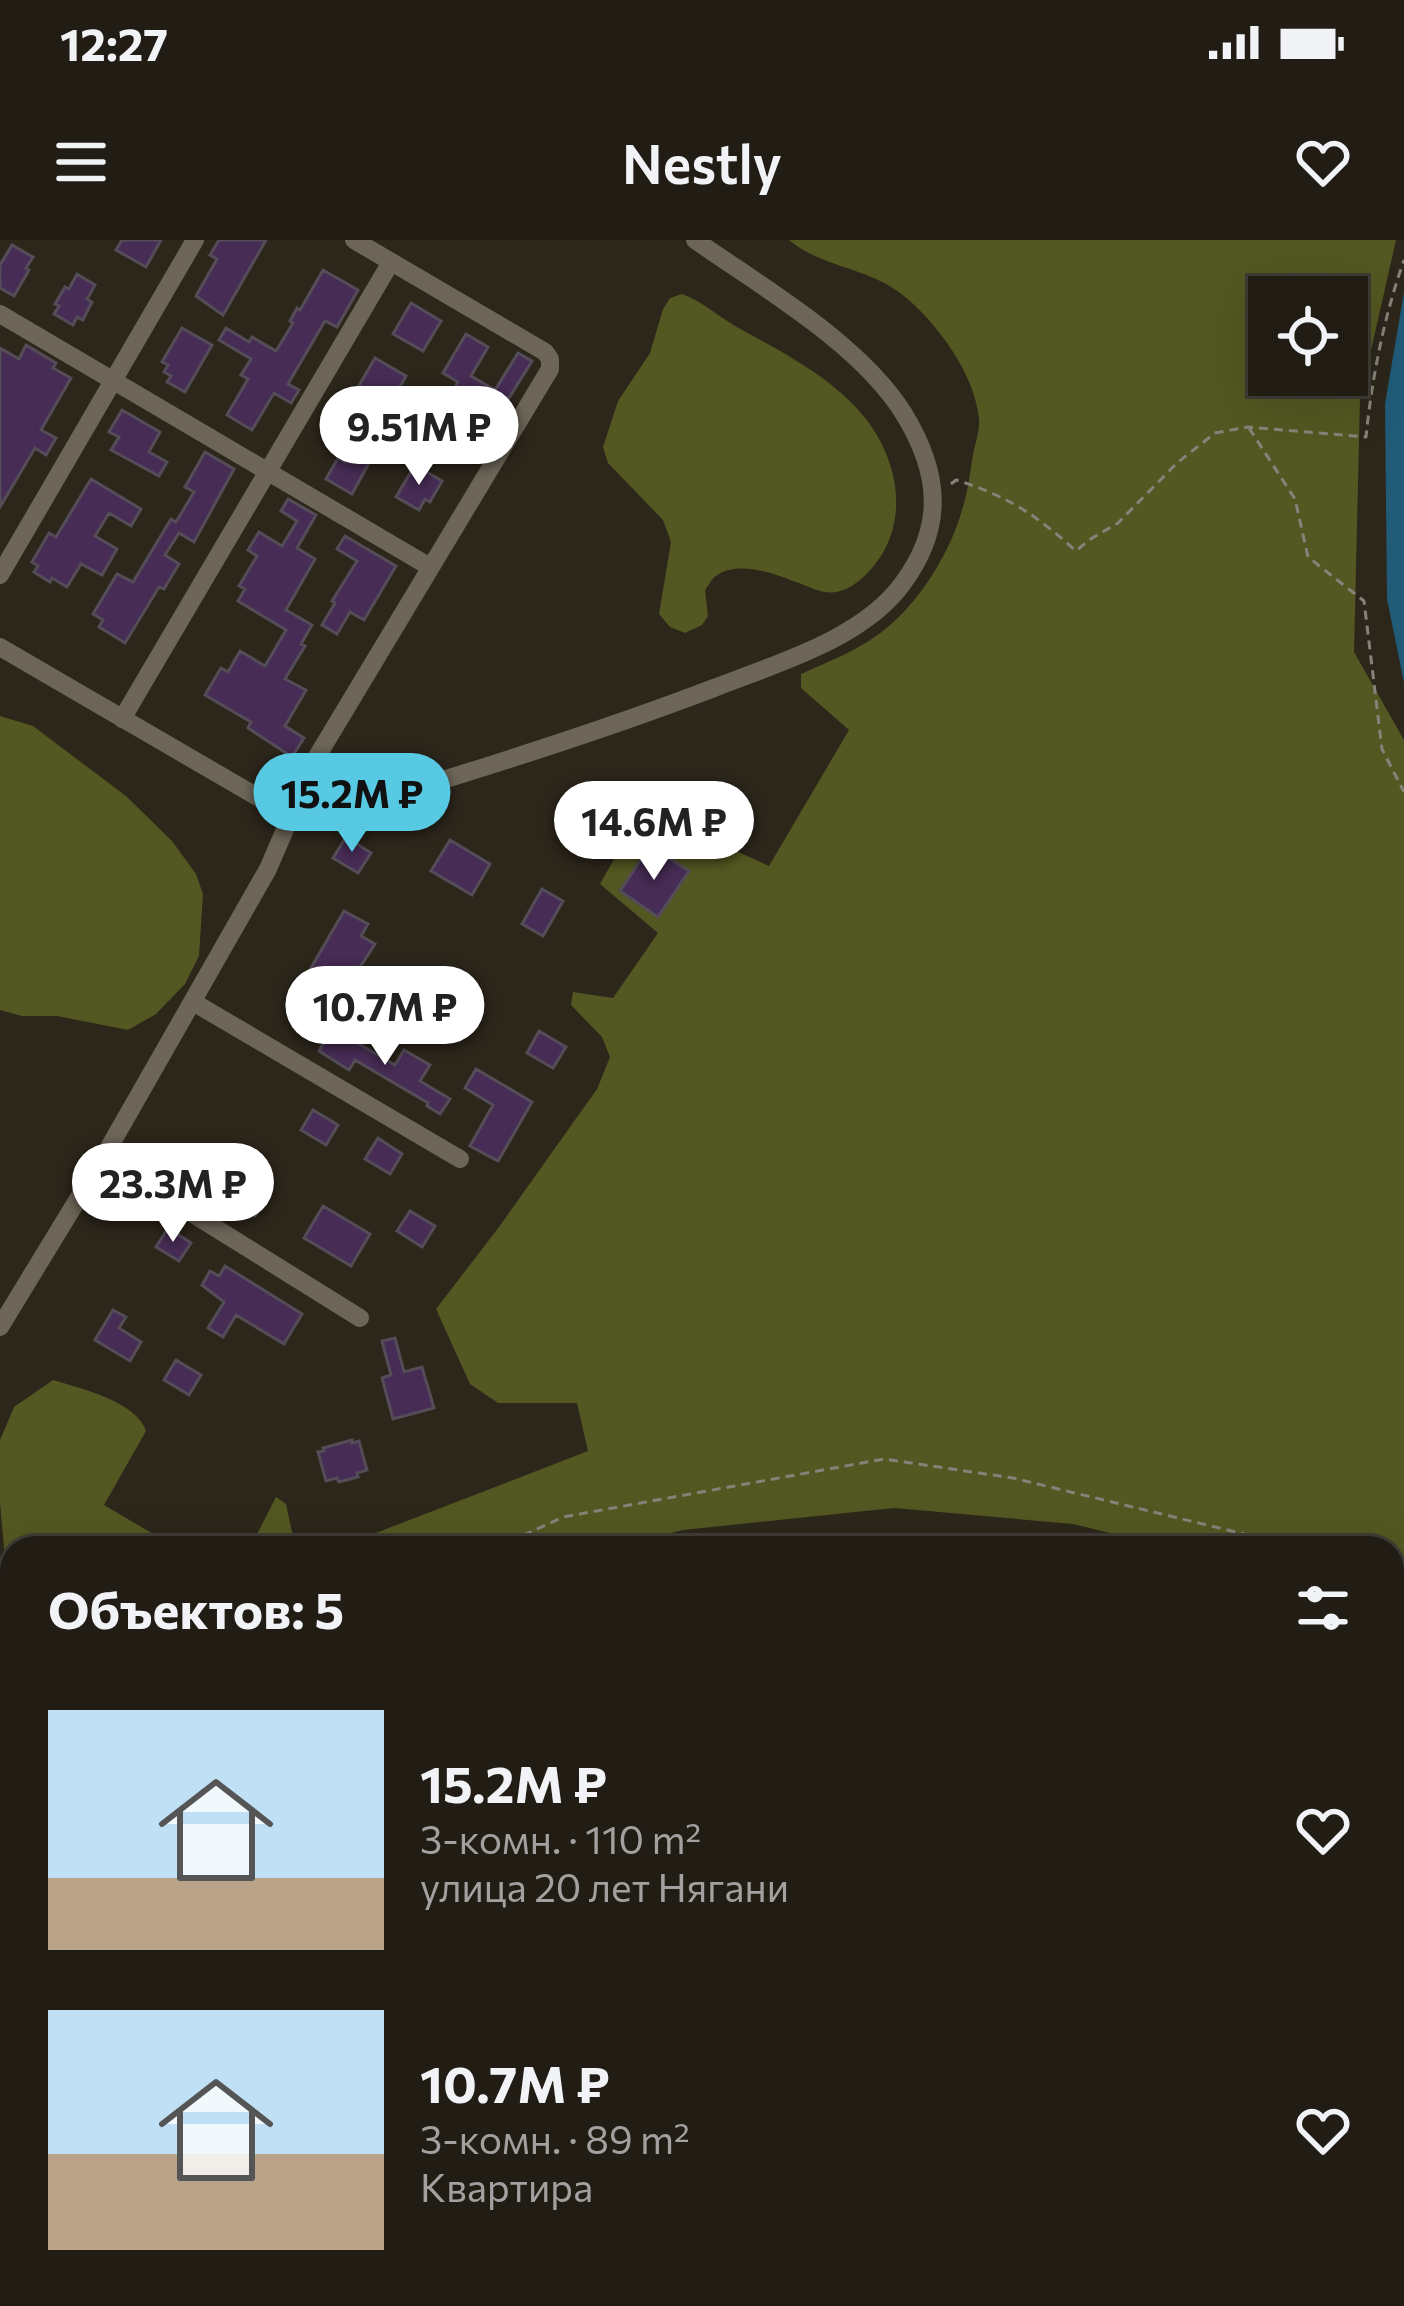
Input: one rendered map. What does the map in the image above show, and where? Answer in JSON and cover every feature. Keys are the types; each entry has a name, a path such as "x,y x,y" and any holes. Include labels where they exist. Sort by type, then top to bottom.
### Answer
{"street":[{"path":"0,575 195,240"},
{"path":"0,1327 268,869 315,760 550,369 545,352 354,240"},
{"path":"0,647 290,816 316,819 538,752 807,652 878,610 902,585 926,544 935,496 925,458 904,414 878,380 824,331 695,240"},
{"path":"122,719 391,262"},
{"path":"0,314 430,567"},
{"path":"194,1001 460,1159"},
{"path":"103,1158 360,1318"}],"path":[{"path":"935,496 956,480 988,490 1039,518 1076,551 1118,523 1177,463 1215,433 1248,427 1366,437 1390,299 1404,260"},
{"path":"1248,427 1295,499 1308,557 1364,601 1382,749 1404,792"},
{"path":"522,1536 563,1517 884,1459 1013,1478 1255,1536"}],"green space":[{"path":"789,240 1396,240 1368,364 1368,276 1248,276 1248,396 1361,396 1354,652 1404,740 1404,1536 1122,1536 1073,1524 894,1508 660,1536 368,1536 588,1451 577,1403 498,1403 470,1384 436,1309 597,1089 610,1057 602,1037 571,1005 573,992 613,998 658,933 600,884 643,808 769,866 849,730 801,688 801,674 859,647 902,614 951,541 979,423 976,402 962,367 929,320 904,296"},
{"path":"682,294 810,369 853,404 884,448 896,498 895,520 883,553 855,584 829,592 755,570 724,571 705,590 708,616 702,625 685,633 670,627 659,614 671,542 663,520 608,463 603,447 618,401 650,353 663,309 670,298"},
{"path":"0,716 33,726 126,796 172,841 196,874 203,894 199,956 185,984 156,1014 128,1030 0,1010"},
{"path":"53,1380 107,1398 131,1412 146,1431 104,1505 157,1536 3,1536 0,1440 14,1407"},
{"path":"276,1497 286,1504 293,1536 256,1536"}],"water":[{"path":"1404,292 1404,683 1387,599 1385,404"}],"building":[{"path":"122,240 161,240 146,267 116,250"},
{"path":"219,240 266,240 223,315 196,296 217,259 210,255"},
{"path":"12,245 33,257 14,296 0,288 0,265"},
{"path":"323,270 358,290 337,327 325,321 288,384 299,390 291,403 274,393 252,430 227,415 248,379 241,375 251,359 219,340 226,328 276,351"},
{"path":"77,274 95,285 83,320 77,317 73,325 54,314 59,306 55,304"},
{"path":"411,303 441,321 423,351 393,334"},
{"path":"182,328 212,345 185,392 167,382 171,376 164,372 168,365 162,362"},
{"path":"466,334 488,347 471,376 495,390 518,353 532,361 496,419 480,410 462,441 433,424 458,382 443,373"},
{"path":"26,345 71,378 41,430 56,438 46,455 35,448 0,507 0,348 19,359"},
{"path":"375,358 406,376 378,426 346,408"},
{"path":"122,410 160,432 149,452 167,462 159,476 111,450 119,437 109,432"},
{"path":"205,452 234,469 194,542 179,533 165,555 179,564 125,643 99,627 103,620 93,614 117,574 133,582 171,519 176,522 194,492 185,487"},
{"path":"351,452 369,463 352,494 326,479 338,458 345,462"},
{"path":"415,465 442,481 430,502 425,499 419,510 396,497"},
{"path":"91,479 141,509 131,526 109,513 95,536 117,549 102,575 81,564 67,587 52,578 50,582 34,572 38,566 32,562 49,533 56,537"},
{"path":"288,499 316,515 297,548 315,559 286,610 312,625 285,679 306,690 285,726 304,738 292,757 248,728 251,722 205,695 221,668 228,672 240,651 265,666 286,630 238,601 245,589 239,586 257,556 248,550 259,532 282,546 297,521 281,511"},
{"path":"345,536 396,566 364,620 350,612 337,634 322,625 357,561 337,549"},
{"path":"346,837 371,853 358,873 333,858"},
{"path":"450,840 490,864 472,895 431,871"},
{"path":"645,853 657,861 662,854 689,871 658,917 620,891"},
{"path":"542,889 563,901 543,936 522,924"},
{"path":"344,911 368,924 361,936 375,944 327,1018 291,994"},
{"path":"332,1028 395,1065 404,1050 430,1065 420,1081 450,1099 440,1114 355,1060 349,1070 319,1051"},
{"path":"539,1031 566,1047 553,1068 527,1053"},
{"path":"476,1069 532,1102 498,1161 470,1146 493,1105 465,1088"},
{"path":"313,1110 338,1125 326,1145 301,1130"},
{"path":"378,1138 402,1154 390,1174 365,1159"},
{"path":"210,1147 230,1159 210,1192 190,1179"},
{"path":"249,1182 269,1194 255,1216 235,1204"},
{"path":"323,1206 370,1234 351,1266 304,1238"},
{"path":"410,1211 435,1226 422,1247 397,1231"},
{"path":"168,1228 191,1243 179,1261 156,1247"},
{"path":"225,1266 302,1314 284,1344 236,1315 223,1337 208,1328 224,1302 202,1285 210,1271 219,1276"},
{"path":"113,1310 126,1317 119,1328 141,1342 130,1361 95,1340"},
{"path":"395,1338 404,1372 422,1367 434,1408 393,1419 382,1378 391,1375 382,1341"},
{"path":"176,1360 201,1375 189,1395 164,1380"},
{"path":"359,1441 367,1470 357,1473 358,1477 326,1481 318,1452"}]}
